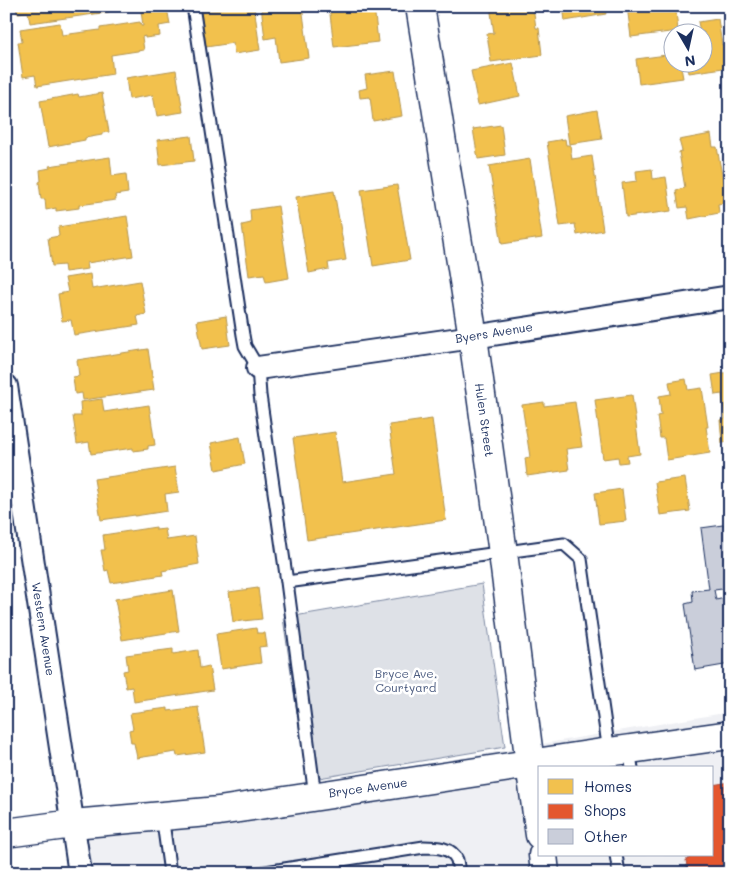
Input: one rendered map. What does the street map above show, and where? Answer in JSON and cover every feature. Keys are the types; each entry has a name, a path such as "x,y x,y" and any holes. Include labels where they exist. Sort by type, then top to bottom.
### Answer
{"main road":[{"name":"Hulen Street","path":"420,6 473,337 538,821"},
{"name":"Bryce Avenue","path":"6,833 73,824 219,811 530,764 623,756 730,735"},
{"path":"543,856 545,873"}],"street":[{"name":"Byers Avenue","path":"258,368 730,297"},
{"name":"Western Avenue","path":"6,386 80,873"}],"lane":[{"path":"193,6 243,335 245,346 258,368 260,395 315,796"},
{"path":"287,582 564,544 581,558 623,756"},
{"path":"162,816 170,873"},
{"path":"259,873 424,847 440,847 450,851 456,858 459,873"},
{"path":"616,856 619,873"}],"shaded area":[{"path":"730,712 730,873 80,873 73,824"}],"green space":[{"name":"Bryce Ave. Courtyard","path":"482,584 505,747 307,780 283,618"}],"building: Homes":[{"path":"16,6 108,6 109,12 30,23 28,12 17,13"},
{"path":"239,6 254,6 260,50 234,54 233,43 206,47 201,12"},
{"path":"261,6 302,6 309,58 279,62 276,37 265,39"},
{"path":"329,6 374,6 378,42 334,47"},
{"path":"490,6 533,6 536,28 539,28 542,55 491,62 487,34 494,33"},
{"path":"563,6 604,6 606,14 565,21"},
{"path":"627,6 668,6 668,12 676,11 677,22 664,22 664,33 631,37"},
{"path":"167,8 170,24 159,26 160,36 142,37 144,50 111,55 113,74 37,86 35,75 23,77 18,42 22,42 20,29 60,23 62,35 140,22 141,26 143,26 141,11"},
{"path":"718,19 722,45 726,44 730,67 714,69 714,22 698,22"},
{"path":"664,55 664,72 682,72 683,78 639,84 636,59"},
{"path":"513,63 520,96 478,105 471,71"},
{"path":"176,70 183,112 157,116 153,95 129,99 126,78"},
{"path":"395,71 402,116 373,121 370,97 360,98 359,90 367,88 365,75"},
{"path":"102,93 109,132 85,138 85,140 48,147 40,101 78,94 79,97"},
{"path":"597,110 602,139 569,144 565,116"},
{"path":"501,125 505,155 478,159 473,129"},
{"path":"711,134 713,147 717,147 729,202 718,204 719,213 689,219 687,207 679,208 676,190 685,188 679,152 682,151 679,140"},
{"path":"191,136 194,161 160,165 157,140"},
{"path":"565,139 566,145 570,145 572,159 592,156 603,230 577,235 575,224 560,226 547,142"},
{"path":"110,157 112,176 126,174 128,193 115,195 116,200 79,205 79,208 56,211 56,208 46,210 45,199 41,199 40,170 50,168 49,166"},
{"path":"530,159 542,238 502,244 489,166"},
{"path":"652,169 653,179 666,177 671,211 626,217 622,183 637,181 636,171"},
{"path":"397,185 410,260 373,266 361,190"},
{"path":"334,191 346,260 328,263 329,269 309,273 296,197"},
{"path":"278,206 289,278 266,282 264,274 249,276 242,225 251,223 250,210"},
{"path":"127,216 133,256 87,263 88,269 65,272 64,265 52,266 48,238 59,236 58,227"},
{"path":"90,274 92,289 140,281 146,314 137,316 139,325 74,335 71,320 62,321 58,294 68,292 65,278"},
{"path":"226,316 230,345 202,349 197,321"},
{"path":"148,349 154,390 83,400 82,393 75,394 73,377 79,376 77,360"},
{"path":"730,372 730,442 722,443 720,420 725,419 722,394 715,395 712,375"},
{"path":"686,379 688,390 702,388 710,453 667,460 664,438 660,438 657,416 661,415 659,396 671,394 669,382"},
{"path":"632,395 640,454 627,456 628,462 619,463 618,457 603,459 595,400"},
{"path":"102,399 104,412 149,405 155,445 148,446 148,449 133,451 133,448 91,454 89,442 77,444 73,416 81,416 80,402"},
{"path":"544,402 544,406 575,402 582,447 566,449 569,470 527,476 525,458 530,457 522,405"},
{"path":"432,419 446,520 307,540 293,438 335,432 342,482 396,474 389,425"},
{"path":"240,437 245,464 216,470 211,443"},
{"path":"175,467 179,492 165,494 167,511 101,520 94,479"},
{"path":"685,478 690,511 660,515 655,482"},
{"path":"622,489 626,521 599,524 595,493"},
{"path":"156,527 156,530 165,529 167,540 195,536 199,564 162,571 163,575 111,583 108,570 105,571 101,550 105,550 103,535"},
{"path":"258,588 262,619 233,622 229,592"},
{"path":"173,590 179,631 122,640 115,599"},
{"path":"256,628 257,633 265,633 267,646 259,647 261,663 221,669 216,634"},
{"path":"173,649 173,654 198,650 200,668 209,666 213,690 134,702 132,687 126,688 123,671 128,670 126,655"},
{"path":"198,707 205,752 177,756 176,752 137,758 134,743 131,743 129,730 133,729 130,713 168,708 168,711"}],"building: Shops":[{"path":"730,782 730,873 688,873 686,860 689,859 689,856 714,856 714,785"}],"building: Other":[{"path":"730,524 730,588 714,590 716,600 725,598 730,630 730,664 695,670 685,604 693,602 692,591 709,589 701,528"}]}
